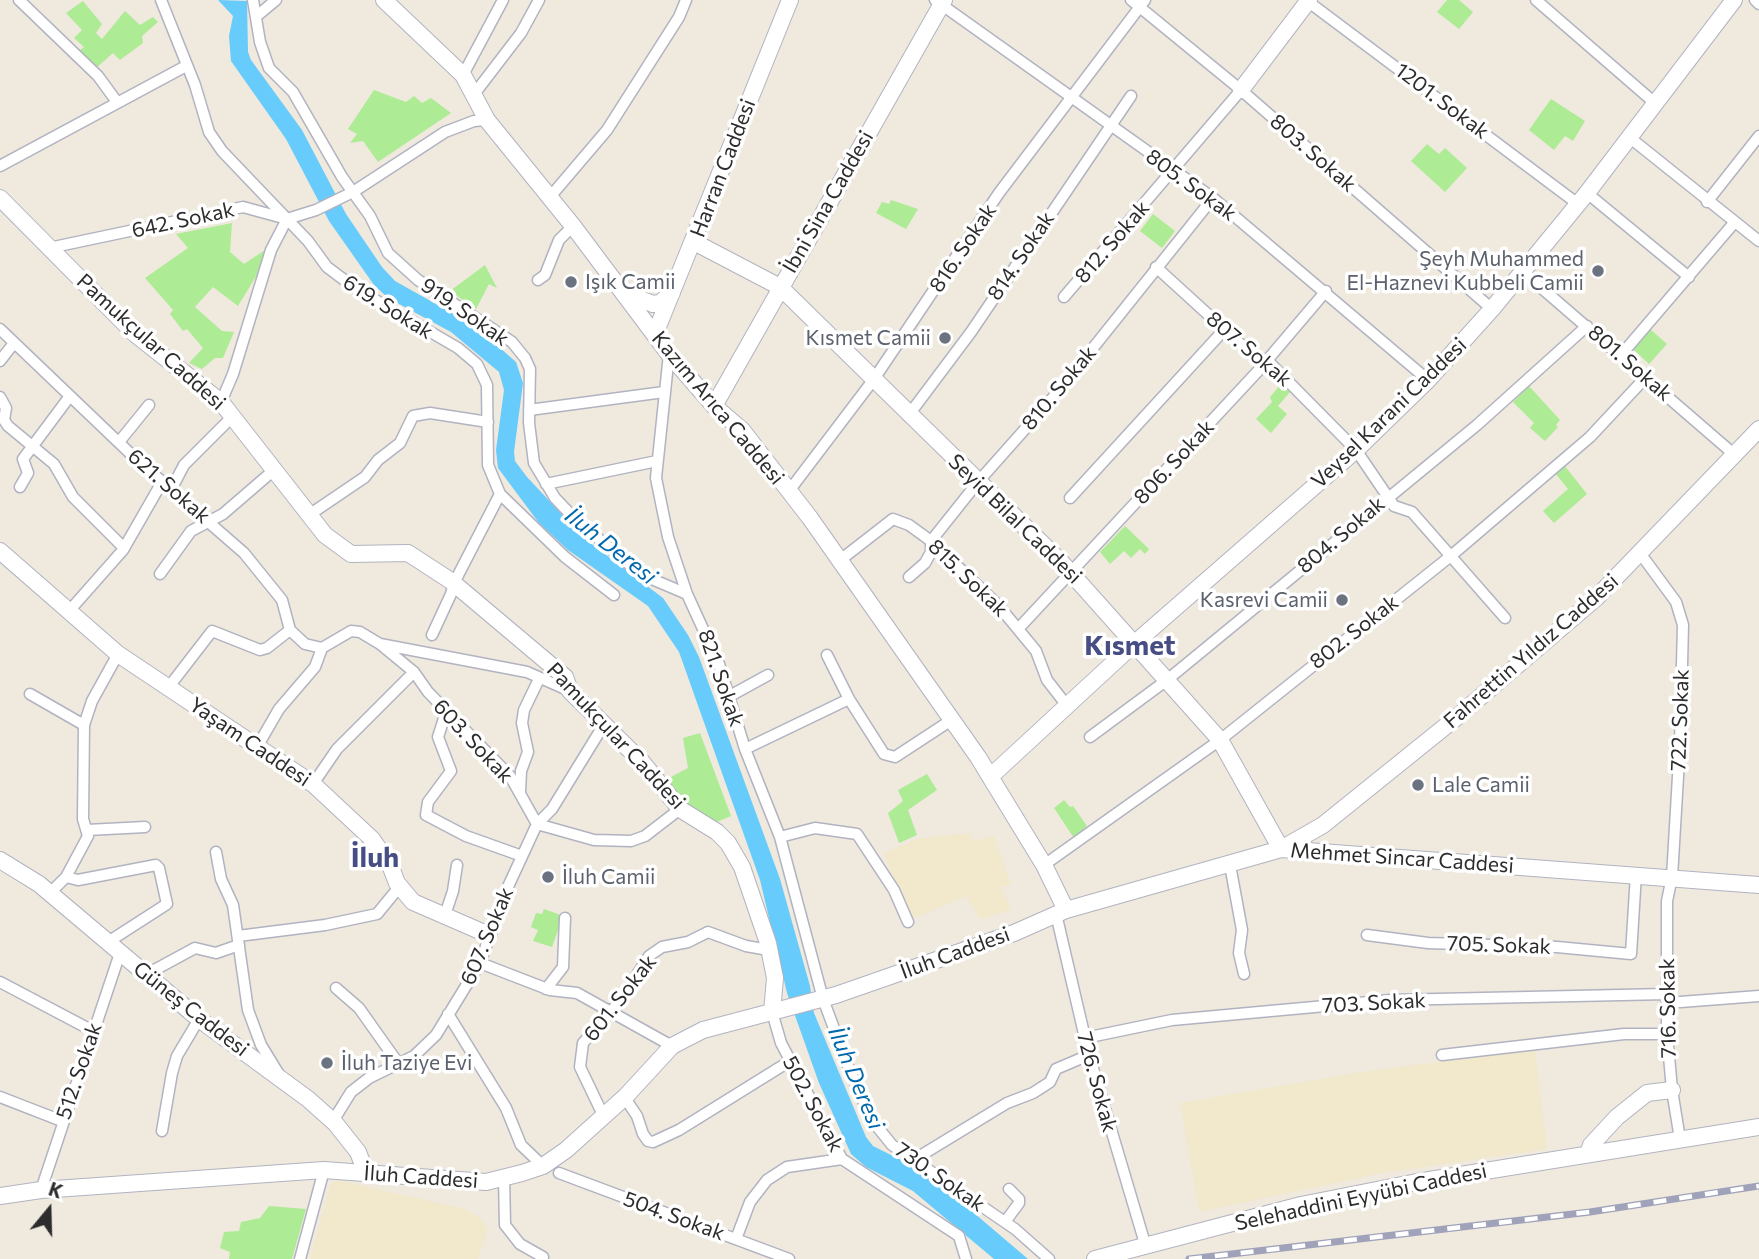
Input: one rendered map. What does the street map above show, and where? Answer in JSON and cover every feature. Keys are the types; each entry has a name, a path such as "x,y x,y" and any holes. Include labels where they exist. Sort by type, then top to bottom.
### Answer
{"street":[{"path":"19,0 98,76 117,102"},
{"name":"619. Sokak","path":"161,0 209,132 327,267 355,288 458,348 477,364 487,385 488,465 500,494 565,557 614,595"},
{"name":"919. Sokak","path":"253,0 258,15 260,42 269,68 293,92 349,194 370,216 388,253 402,268 512,342 530,369 529,410 534,463 547,484 573,518 631,566 647,578 687,594"},
{"path":"258,15 276,0"},
{"name":"Kazım Arıca Caddesi","path":"384,0 463,75 475,93 487,120 573,226 669,354 714,406 742,430 789,491 991,776 1044,865 1058,913"},
{"path":"463,75 503,0"},
{"path":"475,93 521,33 539,0"},
{"path":"550,197 607,130 679,17 686,0"},
{"name":"Harran Caddesi","path":"655,334 790,0"},
{"path":"1536,0 1656,104"},
{"path":"1755,0 1759,4"},
{"name":"805. Sokak","path":"940,1 1172,172 1213,198 1429,380"},
{"name":"İbni Sina Caddesi","path":"714,406 940,1"},
{"path":"1241,90 1308,1"},
{"name":"1201. Sokak","path":"1308,1 1689,277"},
{"name":"Veysel Karani Caddesi","path":"991,776 1135,643 1356,450 1429,380 1492,309 1582,199 1732,1"},
{"name":"803. Sokak","path":"1138,2 1492,309"},
{"name":"816. Sokak","path":"789,491 874,379 999,193 1138,2"},
{"path":"0,166 186,66"},
{"name":"812. Sokak","path":"1064,297 1241,90"},
{"name":"814. Sokak","path":"908,416 971,332 1131,96"},
{"path":"221,402 233,374 271,250 287,219 316,211 349,194 445,132 474,121 487,120"},
{"path":"1707,202 1759,136"},
{"path":"1629,137 1759,241"},
{"name":"Pamukçular Caddesi","path":"0,198 135,334 221,402 309,515 345,552 359,555 408,553 454,583 565,677 570,691 642,762 680,808 717,832 736,852 769,950 779,1010"},
{"name":"810. Sokak","path":"909,577 925,563 931,552 931,541 978,482 1057,393 1213,198"},
{"name":"642. Sokak","path":"49,248 243,207 287,219"},
{"path":"1621,355 1734,223"},
{"path":"538,280 545,275 559,240 573,226"},
{"name":"Seyid Bilal Caddesi","path":"694,242 780,287 908,416 1071,573 1220,740 1282,849"},
{"name":"807. Sokak","path":"1156,267 1258,360 1266,359 1356,450 1394,506 1412,512 1505,618"},
{"name":"801. Sokak","path":"1523,272 1647,376 1736,456"},
{"path":"623,292 653,304 660,303 673,291"},
{"name":"806. Sokak","path":"1018,629 1326,291"},
{"name":"804. Sokak","path":"1090,737 1167,680 1527,383 1587,326"},
{"name":"621. Sokak","path":"0,329 166,486 209,520 273,585 282,600 290,630"},
{"path":"1070,498 1224,330"},
{"path":"0,362 14,343"},
{"name":"821. Sokak","path":"669,354 657,461 659,499 687,594 719,664 745,749 780,837 820,999"},
{"name":"802. Sokak","path":"1044,865 1220,740 1452,555 1590,437 1647,376"},
{"path":"529,410 664,392"},
{"path":"20,487 28,473 23,461 71,396"},
{"path":"0,397 6,408 4,420 8,426 54,464 73,497 124,548"},
{"path":"119,442 149,405"},
{"path":"309,515 365,477 377,460 400,443 413,416 430,413 488,422"},
{"path":"69,610 124,548 166,486 232,417"},
{"name":"Fahrettin Yıldız Caddesi","path":"1282,849 1323,825 1457,718 1596,598 1736,456 1759,429"},
{"path":"547,484 657,461"},
{"path":"160,574 191,531 223,514 274,470"},
{"path":"432,635 452,594 454,583 500,494"},
{"name":"815. Sokak","path":"838,561 893,519 909,525 931,541 1018,629 1036,651 1047,680 1068,707"},
{"name":"Yaşam Caddesi","path":"0,551 118,654 313,784 372,839 400,886 414,902 489,935"},
{"name":"722. Sokak","path":"1640,553 1656,571 1676,602 1683,625 1672,877"},
{"path":"168,688 212,631 260,650 267,648 290,630 305,644 322,648"},
{"path":"257,747 279,709 315,667 322,648 351,631 380,644 435,657 488,663 527,672 570,691"},
{"name":"603. Sokak","path":"380,644 414,672 510,776 537,824"},
{"path":"50,893 66,877 84,846 87,830 83,819 84,725 92,701 118,654"},
{"path":"827,656 849,699 884,754 895,757 953,719"},
{"path":"313,784 337,749 414,672"},
{"path":"728,697 768,675"},
{"path":"520,795 521,771 528,752 522,723 524,710 539,679"},
{"path":"30,694 84,725"},
{"path":"745,749 849,699"},
{"path":"447,709 438,737 451,771 428,802 426,815 466,836 522,856"},
{"name":"607. Sokak","path":"333,1121 351,1092 369,1078 414,1056 436,1035 480,963 489,935 537,824 552,809 603,726"},
{"path":"537,824 594,839 631,841 645,836 680,808"},
{"path":"87,830 145,827"},
{"path":"780,837 814,828 857,834 894,890 908,922"},
{"name":"Mehmet Sincar Caddesi","path":"1058,913 1282,849 1759,885"},
{"path":"216,852 221,878 233,905 248,1010 261,1045 283,1080"},
{"name":"Güneş Caddesi","path":"0,860 50,893 199,1019 283,1080 333,1121 358,1152 366,1173"},
{"path":"66,877 78,880 156,865 159,868 167,904 114,948"},
{"path":"445,915 453,891 457,865"},
{"path":"1230,865 1242,930 1240,953 1244,974"},
{"name":"705. Sokak","path":"1367,935 1428,943 1557,947 1631,954 1636,874"},
{"name":"716. Sokak","path":"1672,877 1667,901 1667,1034 1680,1139"},
{"path":"146,974 195,948 216,953 238,941 377,914 400,886"},
{"name":"İluh Caddesi","path":"0,1196 41,1190 324,1170 486,1182 504,1178 543,1166 604,1117 672,1046 704,1030 820,999 1014,933 1058,913"},
{"name":"726. Sokak","path":"1058,913 1084,1038 1146,1247"},
{"path":"546,989 563,967 565,918"},
{"name":"601. Sokak","path":"604,1117 580,1067 583,1043 620,1001 640,965 662,947 688,942 708,932 746,946 769,950"},
{"name":"512. Sokak","path":"41,1190 93,1031 114,948"},
{"path":"480,963 546,989 577,992 672,1046"},
{"path":"0,982 93,1031"},
{"path":"336,988 359,1009 398,1063"},
{"name":"703. Sokak","path":"1084,1038 1196,1017 1378,1001 1759,996"},
{"name":"730. Sokak","path":"820,999 870,1119 892,1145 1005,1222 1049,1259"},
{"name":"502. Sokak","path":"779,1010 790,1061 842,1159 959,1236 964,1243 966,1259"},
{"path":"448,1014 506,1108 522,1145 543,1166"},
{"path":"162,1131 177,1056 199,1019"},
{"path":"1442,1055 1624,1034 1667,1034"},
{"path":"915,1160 1007,1103 1033,1093 1049,1082 1056,1069 1089,1055"},
{"path":"625,1097 637,1116 643,1135 648,1142 653,1142 679,1130 790,1061"},
{"path":"1588,1154 1591,1145 1617,1117 1647,1093 1672,1090"},
{"path":"0,1097 62,1121"},
{"name":"Selehaddini Eyyübi Caddesi","path":"1095,1259 1301,1205 1417,1182 1759,1127"},
{"path":"736,1239 750,1202 767,1180 787,1167 842,1159"},
{"path":"300,1259 324,1170"},
{"name":"504. Sokak","path":"559,1173 789,1259"},
{"path":"504,1178 505,1225 520,1244 543,1257"},
{"path":"1005,1222 1019,1203 1009,1189"}],"shaded area":[{"path":"970,833 973,841 994,836 1011,884 1001,887 1011,909 981,920 966,896 910,920 884,853 920,838"},
{"path":"1535,1049 1547,1149 1382,1173 1199,1212 1180,1103 1368,1071"},
{"path":"337,1180 465,1209 479,1217 488,1229 478,1259 310,1259 331,1184"}],"green space":[{"path":"1447,0 1459,0 1473,12 1459,29 1437,12"},
{"path":"83,1 102,24 96,33 102,39 125,11 140,25 153,17 158,22 142,36 143,43 120,60 113,53 96,68 79,51 84,47 74,38 82,30 66,13"},
{"path":"374,90 406,102 414,96 422,103 431,98 451,113 378,162 363,141 350,143 357,134 348,129"},
{"path":"1551,99 1585,121 1573,141 1565,136 1554,150 1529,130"},
{"path":"1427,144 1439,154 1445,148 1467,168 1445,192 1411,161"},
{"path":"891,200 918,209 906,229 876,213 882,202 889,204"},
{"path":"1153,214 1175,231 1162,248 1140,231"},
{"path":"232,223 230,252 244,264 265,250 258,273 238,306 213,287 195,307 222,331 234,332 223,358 215,358 202,369 189,363 203,348 187,329 183,331 170,314 173,310 145,278 188,248 176,234"},
{"path":"485,265 497,288 489,284 476,309 450,291"},
{"path":"1650,329 1667,344 1649,364 1633,349"},
{"path":"1281,384 1290,392 1278,406 1287,414 1271,433 1256,419 1272,402 1270,397"},
{"path":"1529,386 1560,420 1556,425 1558,427 1545,441 1530,428 1534,423 1513,402"},
{"path":"1564,465 1587,494 1554,523 1543,511 1568,489 1555,473"},
{"path":"1125,526 1149,549 1145,554 1140,549 1131,558 1124,551 1110,564 1100,552"},
{"path":"700,733 731,816 712,824 686,808 667,779 688,768 683,738"},
{"path":"927,774 937,790 908,810 917,835 899,843 888,813 903,801 898,790"},
{"path":"1064,800 1070,807 1073,806 1087,826 1074,838 1054,808"},
{"path":"544,909 563,916 552,947 533,941 538,930 531,927 536,913 542,914"},
{"path":"269,1206 306,1209 292,1259 229,1259 230,1252 220,1248 224,1232 239,1231 241,1222 260,1218"}],"water":[{"path":"218,0 247,1 248,52 251,60 302,130 346,214 382,267 395,281 475,326 516,362 523,383 515,461 585,539 663,598 688,635 699,657 780,879 810,986 814,1013 866,1137 873,1146 927,1173 1028,1259 994,1259 913,1191 866,1167 851,1154 819,1083 787,993 760,880 679,652 648,606 568,550 539,523 498,468 496,450 504,390 499,372 451,332 388,298 374,285 329,221 286,139 231,61 229,36 233,16"}],"railway":[{"path":"1189,1259 1590,1212 1759,1186"}],"place":[{"name":"Şeyh Muhammed El-Haznevi Kubbeli Camii","path":"1598,271"},
{"name":"Işık Camii","path":"571,282"},
{"name":"Kısmet Camii","path":"945,338"},
{"name":"Kasrevi Camii","path":"1342,600"},
{"name":"Lale Camii","path":"1418,785"},
{"name":"İluh Camii","path":"548,877"},
{"name":"İluh Taziye Evi","path":"327,1063"}],"district":[{"name":"Kısmet","path":"1130,646"},
{"name":"İluh","path":"375,858"}],"water label":[{"name":"İluh Deresi","path":"611,546"},
{"name":"İluh Deresi","path":"856,1078"}]}
